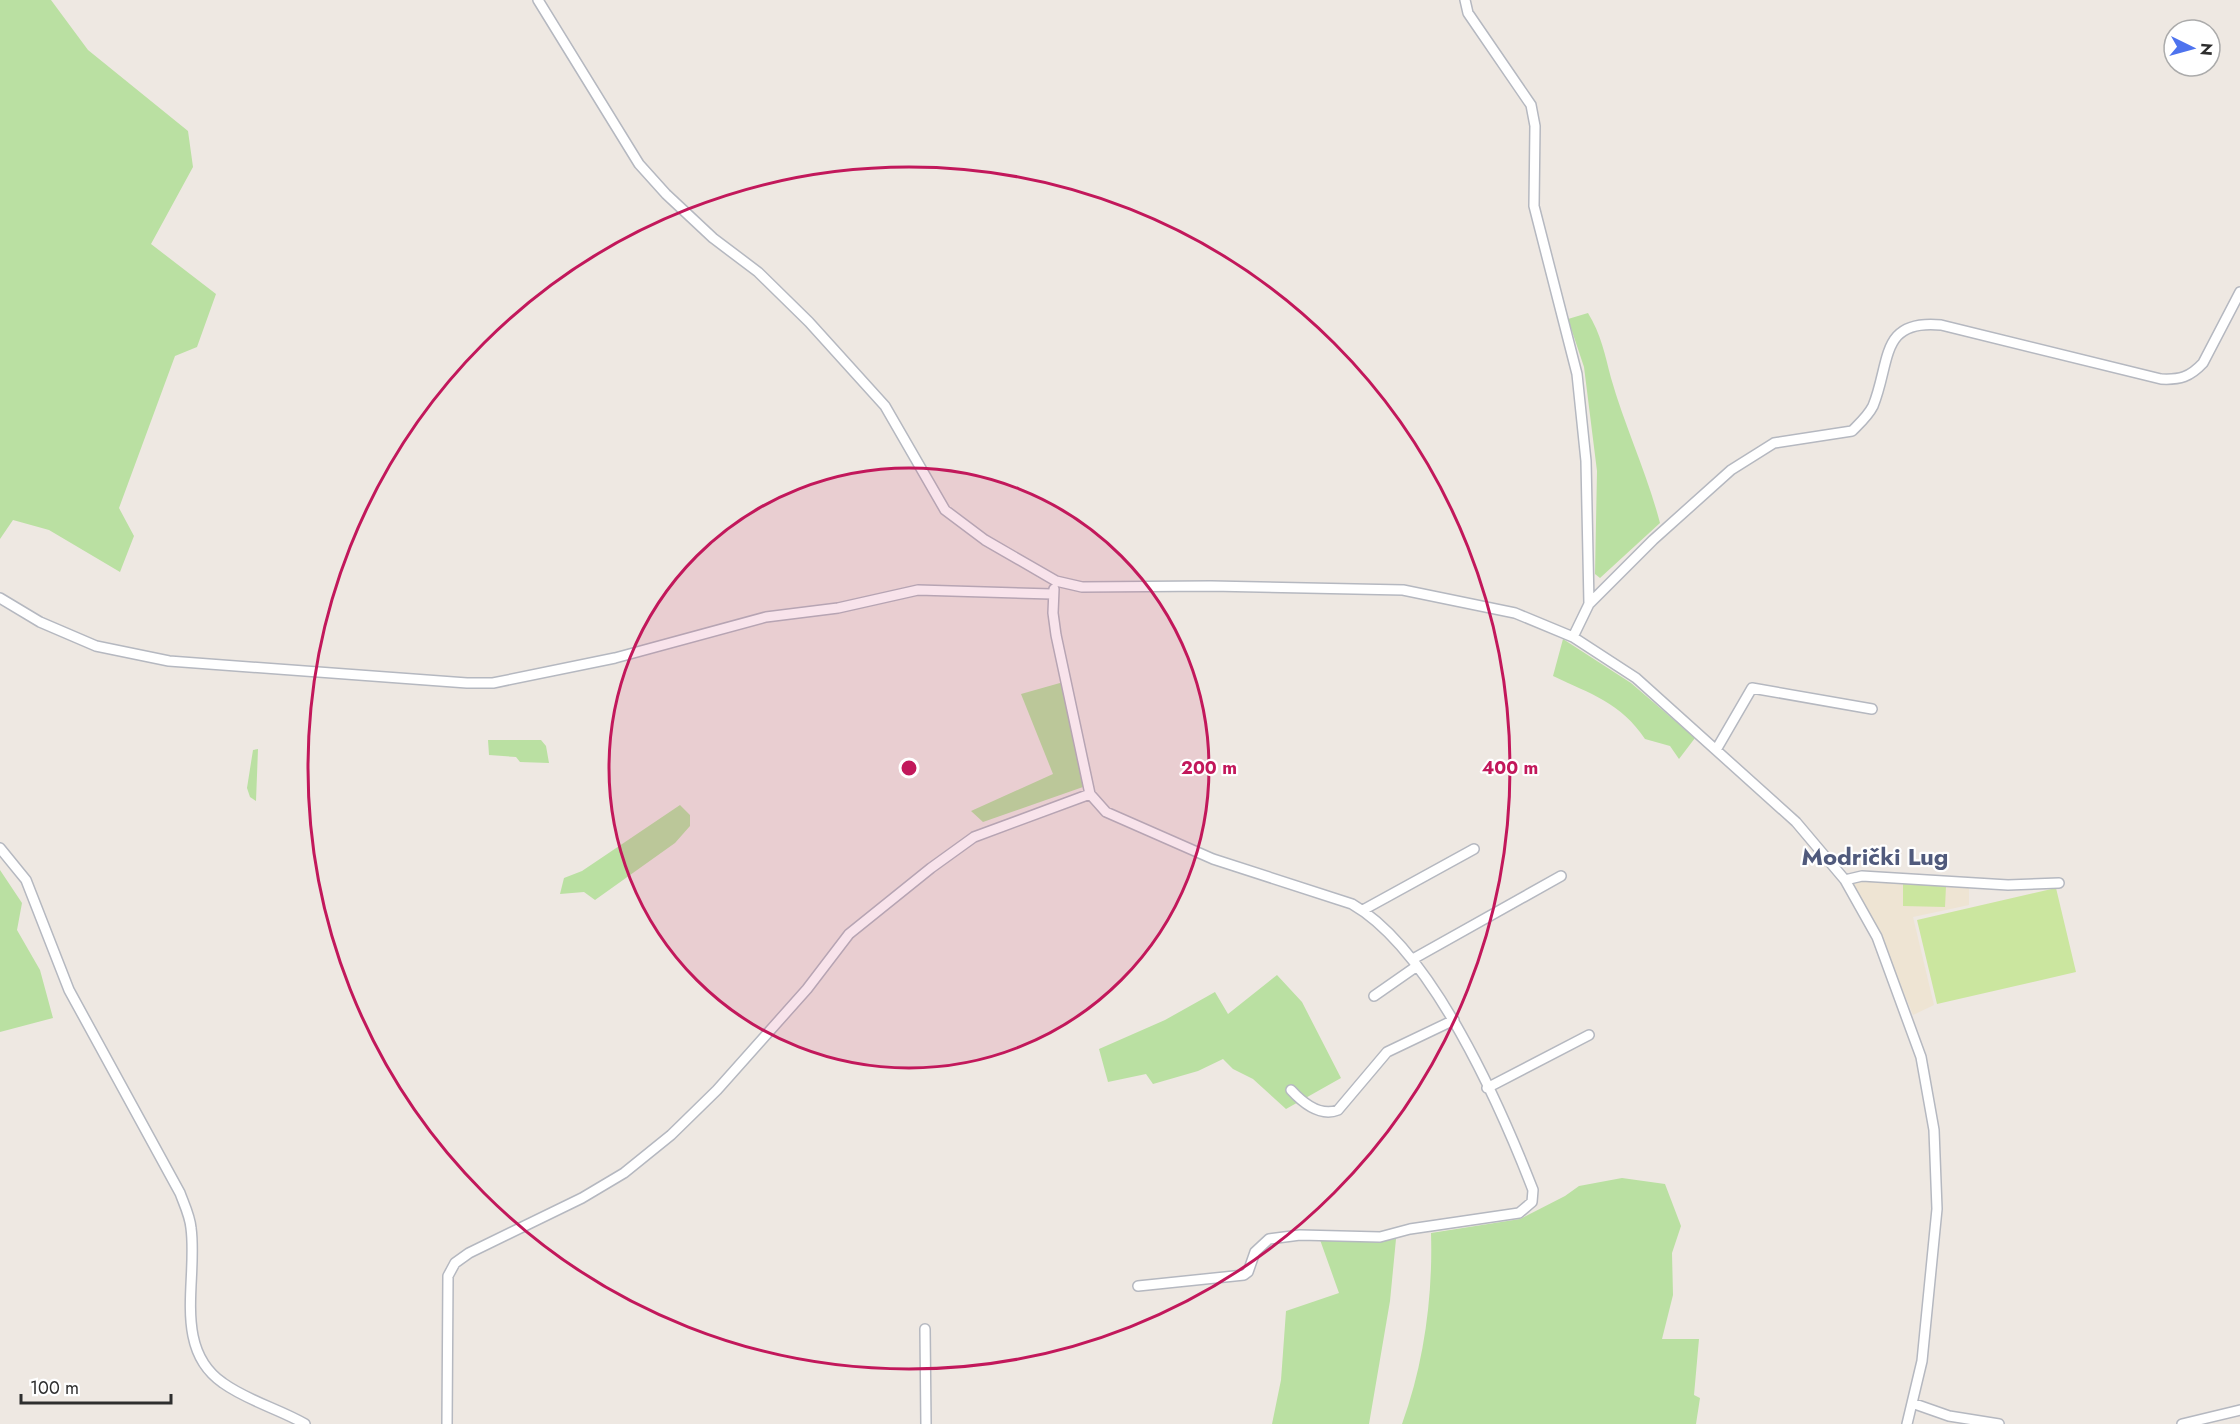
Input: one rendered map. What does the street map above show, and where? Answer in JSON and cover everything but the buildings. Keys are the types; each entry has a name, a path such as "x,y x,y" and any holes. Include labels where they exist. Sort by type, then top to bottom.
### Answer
{"street":[{"path":"538,0 639,164 666,194 713,238 758,272 783,296 877,397 908,444 945,510 986,540 1056,580 1104,589 1211,586 1403,590 1515,612 1573,637 1636,678 1796,822 1845,880 1877,937 1921,1057 1934,1130 1937,1209 1922,1361 1907,1424"},
{"path":"1465,0 1468,13 1531,105 1535,126 1534,206 1577,374 1586,461 1589,604"},
{"path":"1573,637 1589,604 1699,497 1751,456 1774,443 1852,431 1872,406 1890,349 1906,327 1921,323 1941,325 2161,379 2179,380 2195,372 2204,363 2240,292"},
{"path":"1056,580 1052,594 1056,635 1090,794 1106,812 1213,859 1352,904 1363,910 1415,962 1454,1020 1533,1190 1532,1202 1525,1210 1380,1237 1300,1235 1269,1239 1255,1252 1248,1272 1244,1275 1138,1286"},
{"path":"0,598 40,622 96,646 169,661 494,683 615,658 766,617 838,608 918,590 1052,594"},
{"path":"1716,750 1752,688 1872,710"},
{"path":"447,1424 448,1276 455,1263 487,1244 582,1198 624,1173 671,1136 717,1090 800,997 849,934 931,868 974,837 1090,794"},
{"path":"0,848 26,880 69,990 180,1193 191,1228 191,1314 193,1336 200,1358 222,1383 305,1424"},
{"path":"1363,910 1474,849"},
{"path":"1374,996 1415,962 1561,876"},
{"path":"1845,880 1862,876 2008,885 2059,883"},
{"path":"1291,1090 1305,1104 1319,1110 1333,1112 1348,1100 1356,1087 1387,1052 1454,1020"},
{"path":"1487,1088 1589,1035"},
{"path":"925,1329 926,1424"},
{"path":"1912,1403 1949,1416 1999,1424"},
{"path":"2182,1424 2240,1410"}],"shaded area":[{"path":"1863,880 1969,885 1969,905 1913,917 1934,1005 1913,1015 1878,931 1852,883"}],"green space":[{"path":"0,0 51,0 88,50 188,131 193,167 151,244 216,294 197,347 175,356 119,508 134,536 120,572 49,530 13,520 0,539"},
{"path":"1588,313 1599,337 1660,523 1600,578 1595,574 1597,471 1584,367 1568,319"},
{"path":"1563,639 1631,683 1695,738 1679,759 1670,746 1645,739 1626,716 1615,708 1592,694 1553,676"},
{"path":"1067,681 1083,787 983,822 971,811 1053,774 1021,694"},
{"path":"488,740 541,740 546,746 549,763 520,762 516,757 489,755"},
{"path":"258,749 256,801 250,797 247,788 253,750"},
{"path":"680,805 690,815 690,826 675,843 595,900 584,892 560,894 564,878 582,871"},
{"path":"0,870 22,903 17,930 40,970 53,1018 0,1032"},
{"path":"1903,884 1946,886 1945,907 1903,906"},
{"path":"2056,888 2076,972 1937,1004 1917,920"},
{"path":"1277,975 1302,1002 1341,1078 1286,1109 1253,1079 1233,1069 1223,1059 1198,1071 1153,1084 1146,1074 1108,1082 1099,1049 1165,1020 1215,992 1228,1014"},
{"path":"1622,1178 1665,1184 1681,1226 1672,1253 1673,1295 1662,1339 1699,1339 1694,1395 1700,1398 1696,1424 1402,1424 1416,1378 1426,1330 1431,1233 1520,1219 1565,1196 1579,1186"},
{"path":"1319,1237 1358,1242 1396,1239 1390,1301 1369,1424 1272,1424 1281,1380 1286,1311 1339,1293"}],"district":[{"name":"Modrički Lug","path":"1875,856"}]}
